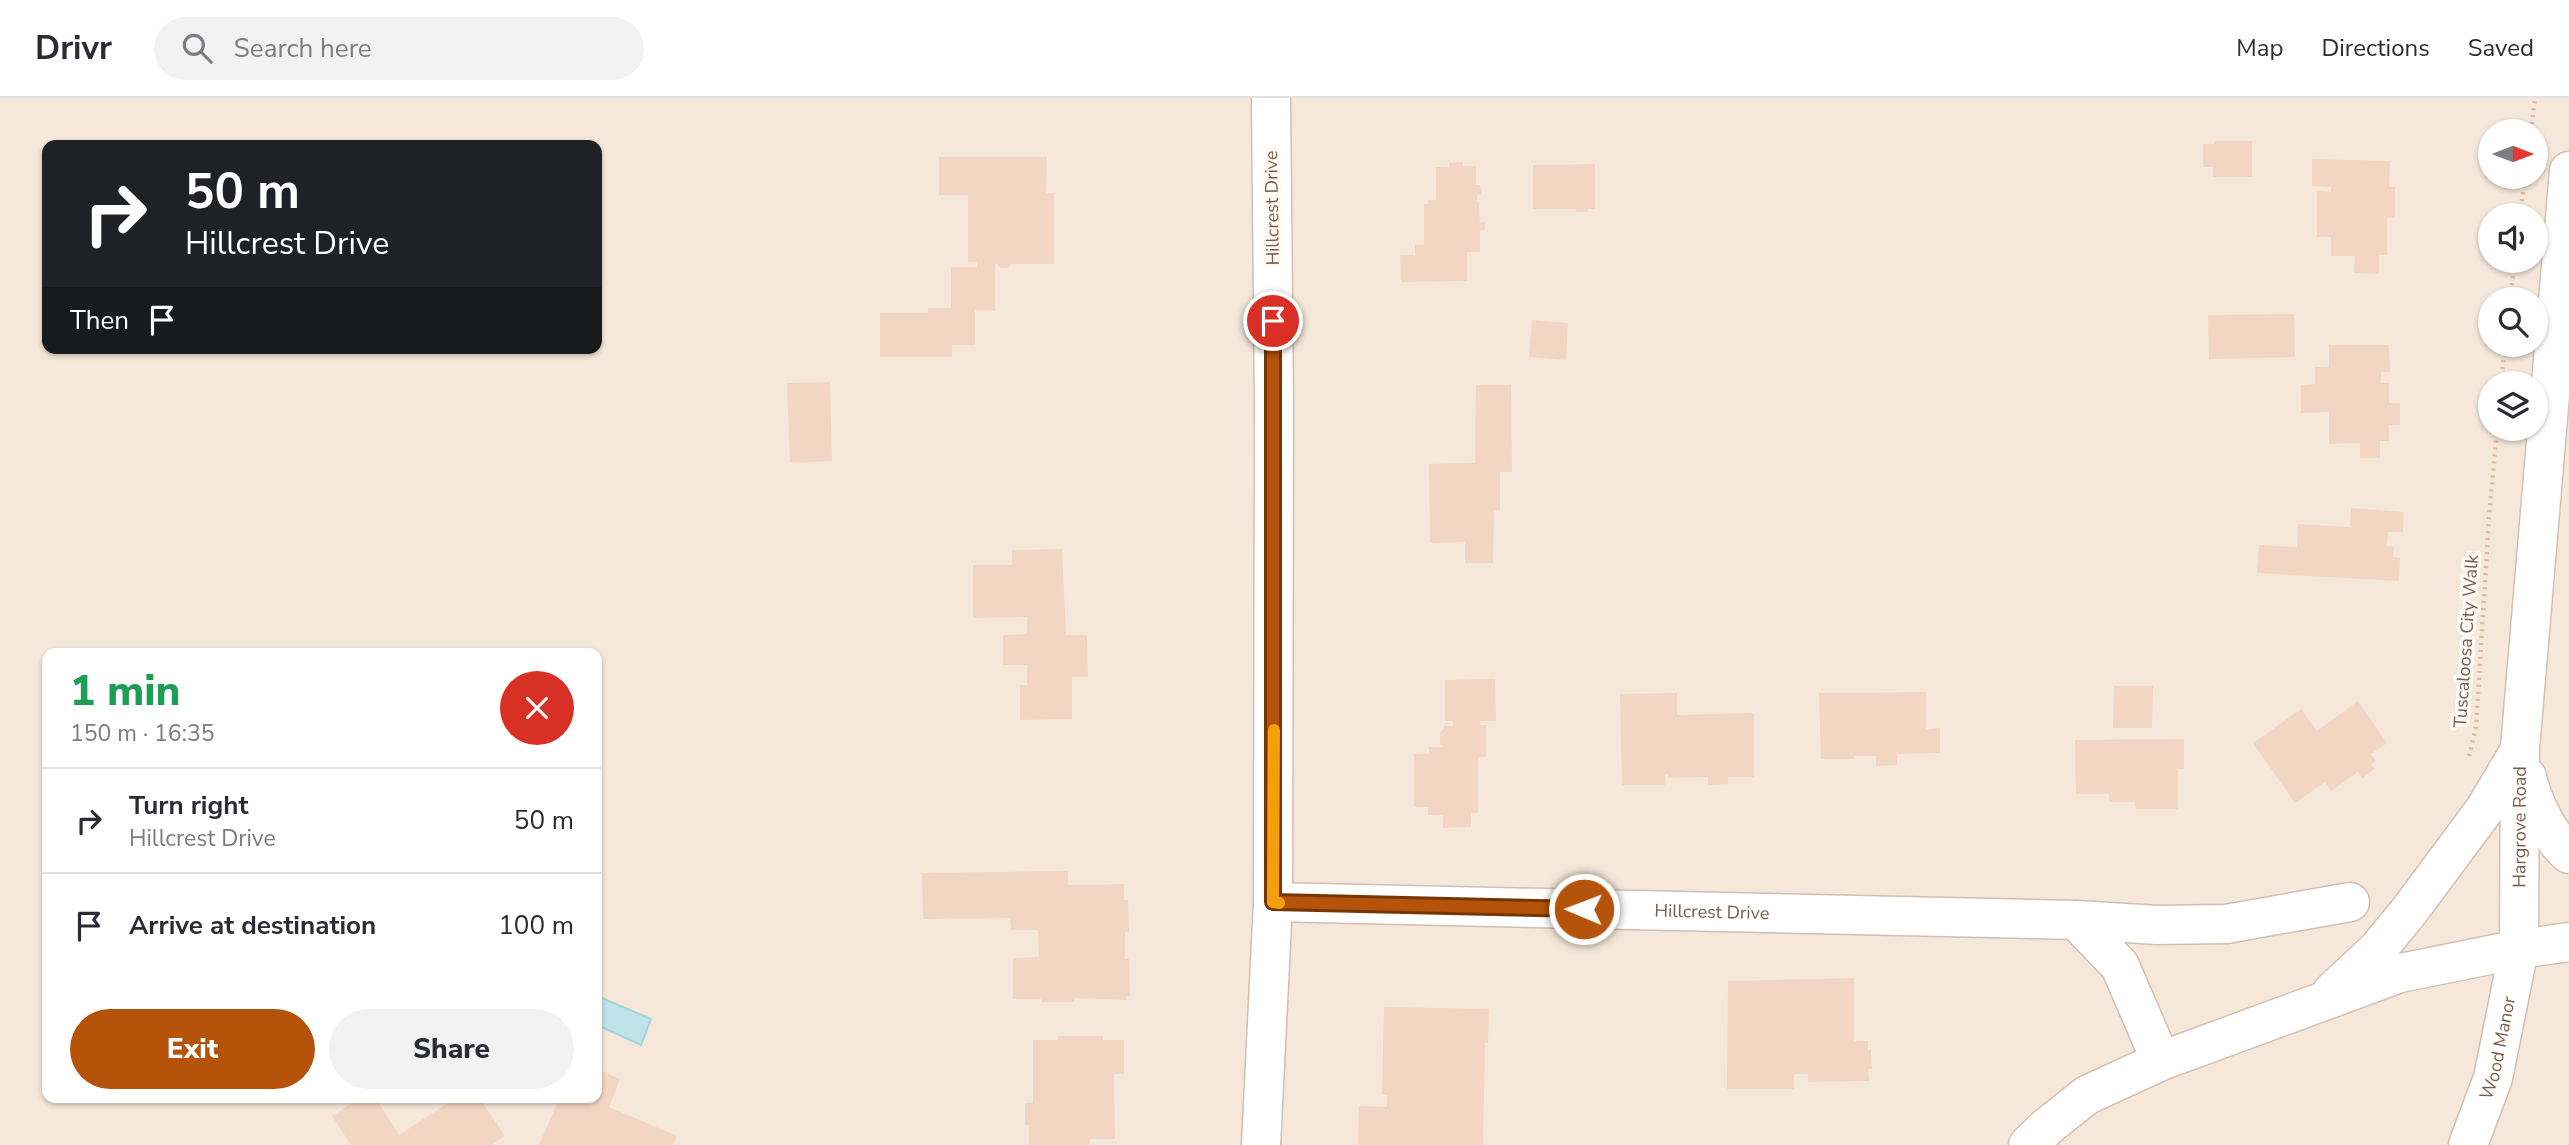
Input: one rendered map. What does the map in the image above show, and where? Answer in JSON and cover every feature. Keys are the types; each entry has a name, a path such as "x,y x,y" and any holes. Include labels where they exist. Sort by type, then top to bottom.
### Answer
{"street":[{"name":"Hillcrest Drive","path":"1270,98 1274,405 1273,902 2076,920 2158,925 2226,924 2350,902"},
{"name":"Hargrove Road","path":"2519,949 2521,748 2561,371 2569,171"},
{"path":"2521,748 2531,796 2561,848 2569,854"},
{"path":"2321,1003 2377,950 2410,910 2485,809 2521,748"},
{"path":"1261,1145 1273,902"},
{"path":"2076,920 2120,966 2161,1060"},
{"path":"2028,1145 2087,1096 2161,1060 2400,974 2519,949 2569,943"},
{"name":"Wood Manor","path":"2468,1145 2493,1078 2519,949"}],"path":[{"path":"2532,119 2535,98"},
{"name":"Tuscaloosa City Walk","path":"2466,764 2476,727 2496,441"}],"shaded area":[{"path":"0,98 2569,98 2569,1145 0,1145"}],"water":[{"path":"602,998 651,1019 641,1045 602,1027"}],"building":[{"path":"2214,141 2252,141 2252,177 2213,177 2213,167 2203,167 2203,144 2214,144"},
{"path":"939,157 1047,157 1046,193 1054,193 1054,264 1011,264 1008,268 1000,268 995,264 995,311 975,310 975,345 952,345 952,357 880,357 880,313 928,313 928,308 951,308 951,267 977,267 977,262 968,262 968,195 939,195"},
{"path":"2312,159 2390,161 2389,187 2395,187 2395,218 2387,218 2387,255 2379,255 2379,274 2354,273 2355,256 2331,256 2331,237 2317,237 2317,191 2331,192 2331,187 2312,186"},
{"path":"1463,162 1463,166 1476,166 1476,185 1480,185 1481,194 1477,195 1480,222 1485,222 1485,230 1480,230 1480,252 1467,252 1467,281 1401,282 1400,255 1415,255 1415,245 1424,245 1424,204 1428,204 1428,200 1436,200 1436,167 1449,167 1449,163"},
{"path":"1595,164 1595,209 1576,212 1576,209 1533,209 1533,165"},
{"path":"2294,314 2295,357 2209,359 2208,315"},
{"path":"1532,320 1568,323 1566,360 1529,357"},
{"path":"2329,345 2389,345 2390,372 2381,372 2381,383 2389,383 2389,403 2400,403 2400,425 2389,425 2389,441 2380,441 2380,458 2360,458 2360,443 2329,444 2329,412 2301,413 2301,385 2315,384 2315,367 2329,367"},
{"path":"830,382 832,461 790,463 787,383"},
{"path":"1476,385 1511,385 1512,472 1500,472 1500,510 1494,510 1493,563 1465,563 1465,542 1430,543 1429,464 1475,463"},
{"path":"2351,508 2404,512 2403,532 2388,532 2387,546 2394,547 2393,557 2400,558 2399,581 2257,573 2259,545 2297,547 2298,524 2350,527"},
{"path":"1062,549 1066,635 1087,635 1088,677 1072,677 1072,719 1020,720 1020,685 1027,685 1027,665 1003,665 1003,635 1027,634 1027,617 973,618 973,565 1012,565 1012,550"},
{"path":"1495,679 1496,721 1480,721 1480,725 1486,725 1486,757 1478,757 1478,813 1471,813 1471,827 1443,828 1443,815 1428,815 1428,807 1414,807 1414,754 1429,754 1429,747 1444,747 1440,744 1440,732 1444,726 1453,726 1453,721 1445,721 1445,680"},
{"path":"2114,686 2153,686 2152,728 2113,728"},
{"path":"1926,692 1926,729 1940,728 1940,753 1897,754 1897,765 1876,766 1876,756 1821,759 1819,693"},
{"path":"1677,693 1677,715 1754,713 1754,777 1728,777 1728,784 1708,785 1708,777 1668,778 1668,774 1665,774 1665,785 1622,785 1620,694"},
{"path":"2358,701 2387,743 2371,754 2376,761 2371,764 2375,769 2362,778 2358,772 2331,791 2325,782 2295,803 2253,743 2301,709 2317,731"},
{"path":"2184,739 2184,769 2178,769 2178,809 2136,809 2135,802 2109,802 2109,794 2076,794 2075,740"},
{"path":"1068,871 1068,885 1124,884 1124,900 1128,900 1129,932 1125,932 1125,959 1129,959 1130,996 1126,996 1126,1000 1074,998 1074,1002 1041,1002 1041,999 1013,999 1013,958 1039,957 1038,930 1011,930 1010,918 923,919 922,873"},
{"path":"1854,978 1854,1041 1868,1041 1872,1069 1868,1069 1869,1081 1808,1082 1808,1074 1794,1074 1794,1089 1727,1089 1728,981"},
{"path":"1384,1007 1489,1009 1488,1043 1485,1043 1483,1145 1358,1145 1359,1106 1387,1107 1387,1095 1382,1095"},
{"path":"1058,1036 1103,1036 1103,1040 1124,1040 1124,1074 1114,1074 1115,1139 1090,1139 1090,1145 1029,1145 1025,1103 1033,1103 1033,1040 1058,1040"},
{"path":"602,1071 620,1079 609,1107 677,1136 673,1145 539,1145 557,1103 602,1103"},
{"path":"352,1103 379,1103 399,1135 448,1103 483,1103 505,1136 492,1145 351,1145 332,1116"}],"slow traffic":[{"path":"1274,730 1273,902 1279,903"}],"route":[{"path":"1273,321 1273,902 1584,909"}]}
